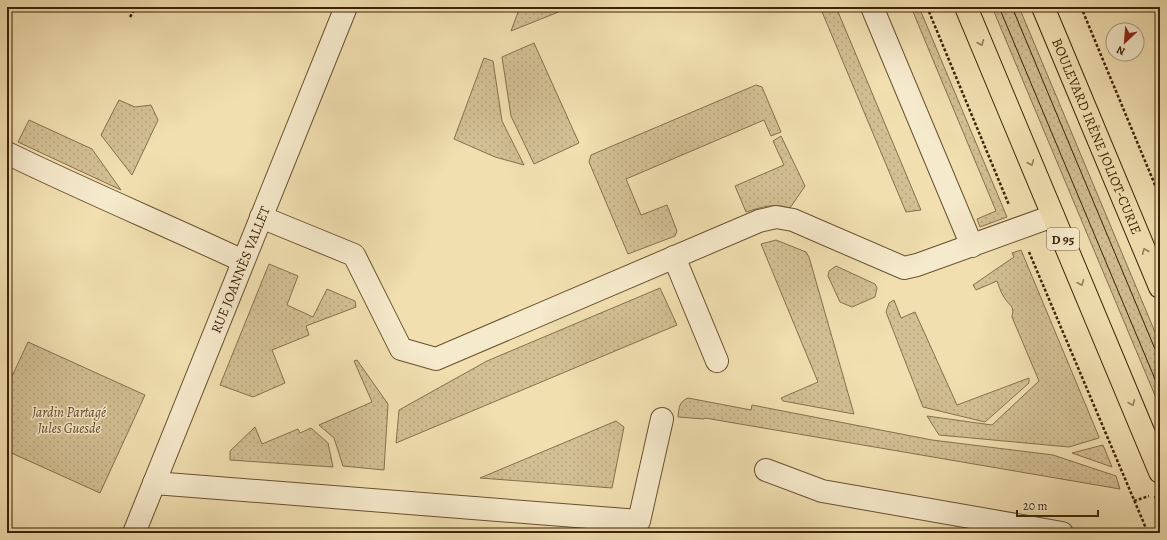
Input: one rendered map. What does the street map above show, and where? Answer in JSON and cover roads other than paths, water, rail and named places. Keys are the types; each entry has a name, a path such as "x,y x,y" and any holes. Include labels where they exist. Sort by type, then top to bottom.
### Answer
{"main road":[{"name":"D 95","path":"966,7 1160,472"},
{"name":"BOULEVARD IRÈNE JOLIOT-CURIE","path":"1043,7 1160,287"}],"street":[{"name":"RUE JOANNÈS VALLET","path":"134,533 346,7"},
{"path":"872,7 972,246"},
{"path":"7,152 83,190 166,225 243,261"},
{"path":"261,217 354,255 401,349 436,359 759,221 776,217 792,220 904,268 972,246 1053,216"},
{"path":"674,257 717,361"},
{"path":"154,484 639,521 662,419"},
{"path":"766,470 822,491 1062,533"}],"tram line":[{"path":"999,7 1160,391"},
{"path":"1012,7 1160,361"}],"park label":[{"name":"Jardin Partagé Jules Guesde","path":"69,420"}]}
